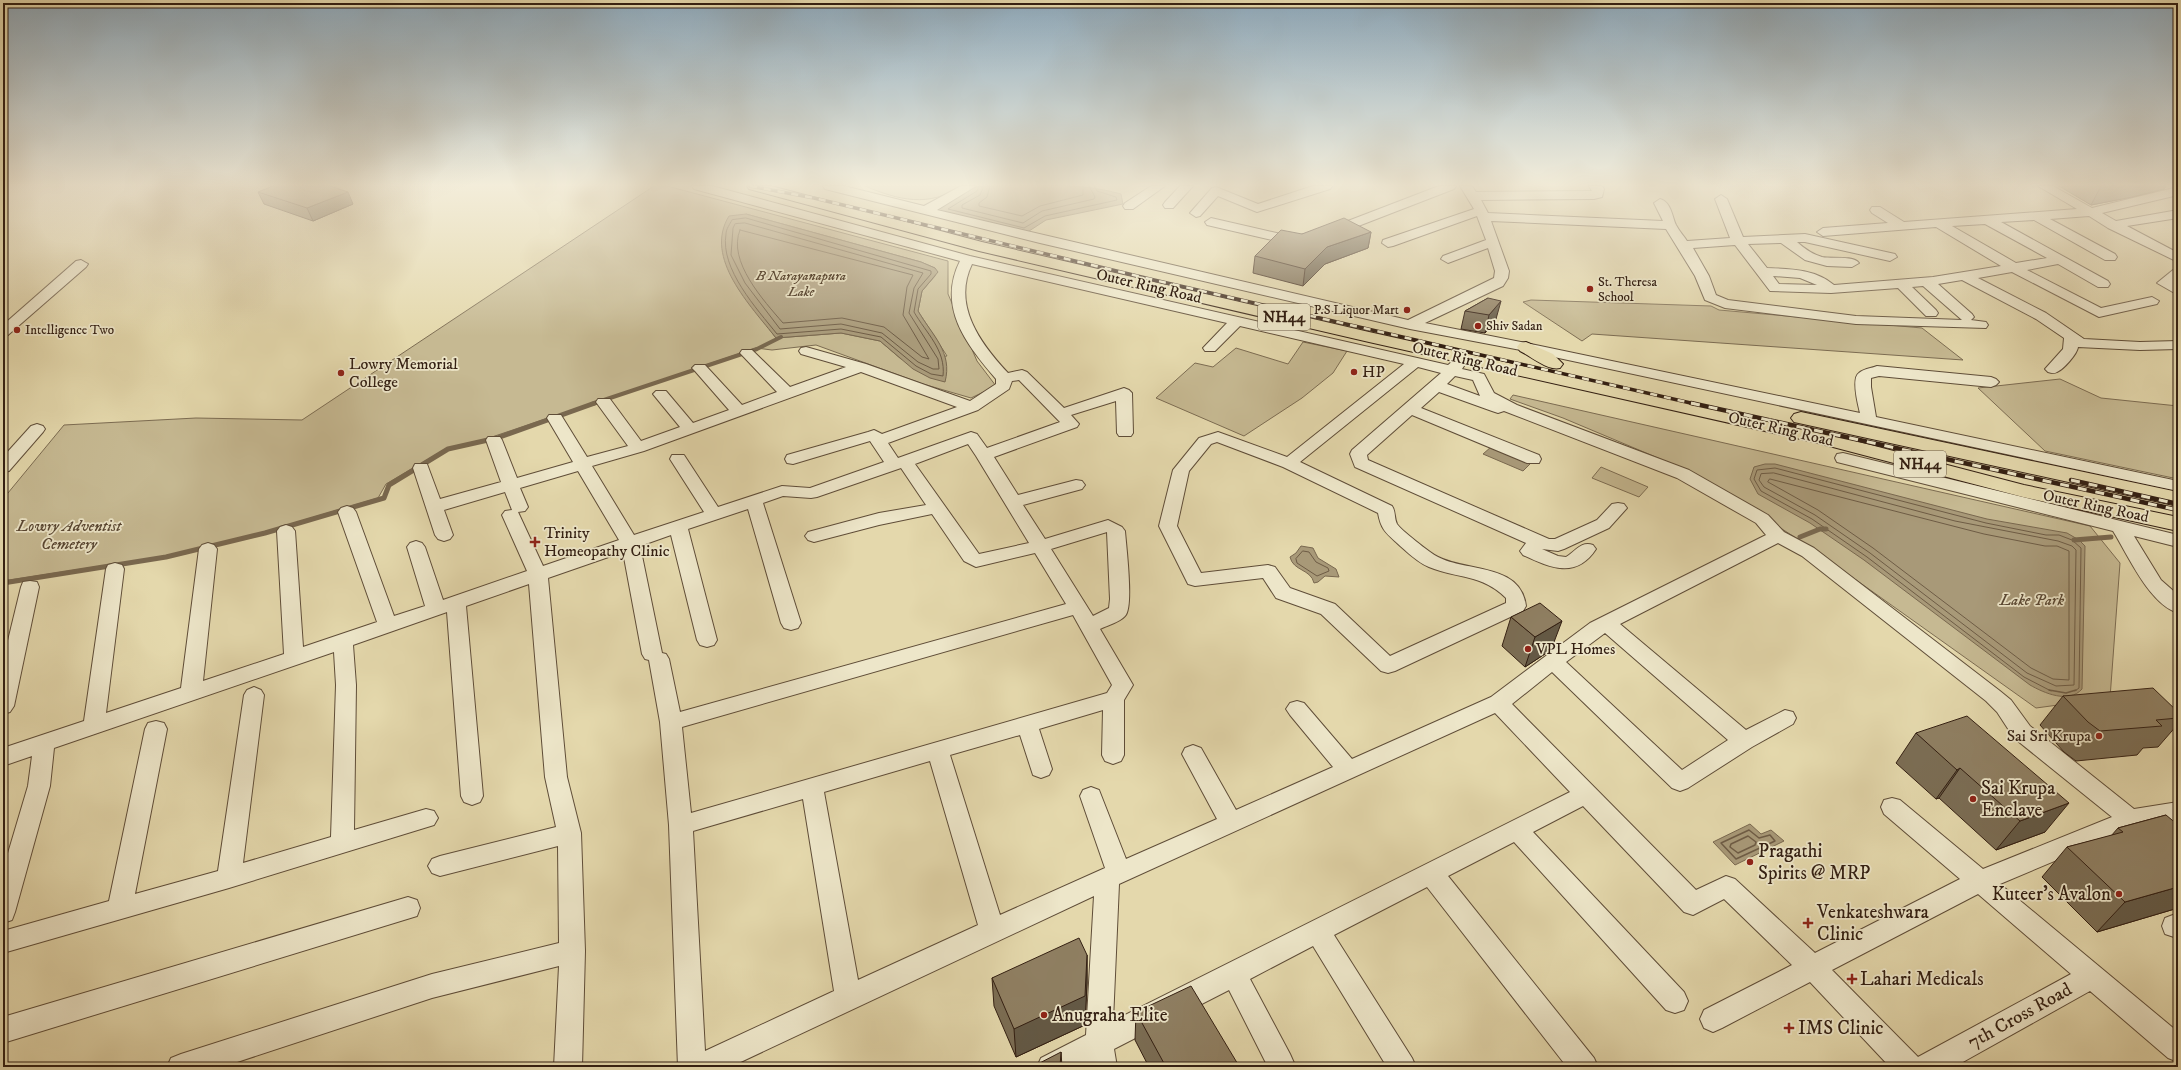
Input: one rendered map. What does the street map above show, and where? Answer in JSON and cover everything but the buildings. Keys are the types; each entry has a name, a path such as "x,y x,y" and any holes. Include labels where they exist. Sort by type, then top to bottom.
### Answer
{"highway":[{"name":"Outer Ring Road","path":"941,236 1470,367 1817,437 2023,491 2178,524"},
{"name":"Outer Ring Road","path":"982,236 1554,364 1803,412 2178,499"},
{"path":"1526,347 1547,358 1554,364"},
{"path":"1817,437 1843,458"}],"street":[{"path":"883,236 968,259 1236,322 1416,362 1470,367"},
{"path":"1030,236 1410,324 1526,347 1803,412 1870,420 2178,486"},
{"path":"1270,236 1300,243 1307,241"},
{"path":"1388,243 1411,236"},
{"path":"1410,324 1498,283 1502,271 1490,236"},
{"path":"1678,236 1702,276 1710,297 1725,304 1856,320 1981,325"},
{"path":"1736,236 1738,241 1775,288 1831,289 1927,282 2061,260"},
{"path":"1960,236 2014,268 2117,323"},
{"path":"2017,236 2061,260 2099,286 2065,294"},
{"path":"2072,236 2110,257"},
{"path":"2134,236 2178,258"},
{"path":"1684,245 1806,238 1890,257"},
{"path":"1783,239 1789,241 1803,253 1825,263 1852,263"},
{"path":"1448,259 1492,242"},
{"path":"878,441 972,407 1004,386 1004,378 980,353 964,322 958,306 960,271 968,259"},
{"path":"3,332 81,264"},
{"path":"1943,267 1965,276 2041,316 2080,343 2140,346 2178,345"},
{"path":"2178,272 2164,283 2178,291"},
{"path":"1927,282 1967,317"},
{"path":"1902,284 1931,313"},
{"path":"2099,313 2152,301"},
{"path":"1210,348 1236,322"},
{"path":"2053,369 2070,350 2071,336"},
{"path":"806,351 861,367 972,407"},
{"path":"747,353 788,394"},
{"path":"1289,463 1416,362"},
{"path":"434,507 511,484 585,465 638,448 861,367"},
{"path":"1470,367 1443,388 1411,409 1358,454 1362,462 1547,546 1558,545 1603,524 1618,508"},
{"path":"1470,367 1488,396 1505,405 1683,474 1762,519 1778,536 1820,561 1993,696 2004,706 2022,732 2178,857"},
{"path":"700,368 739,411"},
{"path":"1870,420 1863,387 1864,376 1877,371 1991,382"},
{"path":"984,455 1071,424 1022,375 1004,378"},
{"path":"1443,388 1575,438"},
{"path":"1060,414 1124,393 1125,433"},
{"path":"661,394 690,429"},
{"path":"604,402 638,448"},
{"path":"1411,409 1534,459"},
{"path":"556,418 630,543 671,722 681,825 692,1067"},
{"path":"3,467 37,429"},
{"path":"793,459 874,435 937,508 971,557 976,561 1112,529 1120,599 1118,612 1089,626"},
{"path":"3,757 782,491 811,493 971,437 984,455 1078,607 1123,685 1114,698 1113,755"},
{"path":"1218,437 1289,463 1386,510 1389,526 1435,563 1481,572 1491,577 1515,596 1516,606 1388,666 1328,609 1284,593 1268,571 1196,580 1168,526 1181,470 1206,441 1218,437"},
{"path":"494,440 511,484 515,511 538,574 556,777 569,832 572,951 568,1067"},
{"path":"3,448 22,446"},
{"path":"1843,458 2178,541"},
{"path":"678,459 714,514"},
{"path":"421,468 444,535"},
{"path":"1013,502 1076,485"},
{"path":"754,501 791,623"},
{"path":"814,536 879,519 937,508"},
{"path":"347,512 388,626"},
{"path":"678,527 707,640"},
{"path":"2120,527 2154,584 2178,606"},
{"path":"286,532 294,658"},
{"path":"700,1067 848,996 992,930 1232,824 1498,703 1606,623 1778,536"},
{"path":"1537,541 1529,551 1557,563 1576,561 1587,549"},
{"path":"416,547 446,606 472,796"},
{"path":"191,693 208,549"},
{"path":"94,726 115,569"},
{"path":"3,706 30,587"},
{"path":"671,722 1078,607"},
{"path":"1606,623 1744,741"},
{"path":"342,844 346,685 343,641"},
{"path":"1554,661 1680,782 1744,741 1785,718"},
{"path":"229,878 254,695"},
{"path":"681,825 1114,698"},
{"path":"1498,703 1693,904 1726,886 1814,969 1909,1067"},
{"path":"1297,709 1349,770"},
{"path":"1027,724 1041,769"},
{"path":"120,908 156,729"},
{"path":"3,912 39,786 44,743"},
{"path":"938,750 992,930"},
{"path":"1193,754 1232,824"},
{"path":"812,787 848,996"},
{"path":"1051,1067 1586,794"},
{"path":"1091,796 1113,876 1099,1042 1103,1067"},
{"path":"1892,807 2178,1049"},
{"path":"1713,1019 1814,969 1980,881 2131,819 2178,811"},
{"path":"3,942 229,878 426,818"},
{"path":"1516,829 1675,1001"},
{"path":"440,866 569,832"},
{"path":"1431,873 1584,1067"},
{"path":"3,1030 408,908"},
{"path":"1317,931 1402,1067"},
{"path":"181,1067 432,986 572,951"},
{"path":"1234,974 1280,1064"},
{"name":"7th Cross Road","path":"1927,1067 2092,976"}],"green space":[{"name":"Lowry Adventist Cemetery","path":"579,236 744,236 738,288 776,338 841,333 880,341 901,359 947,356 918,311 922,291 935,276 935,268 921,262 826,236 854,236 948,261 948,294 977,361 996,386 971,398 923,384 816,345 772,350 756,348 486,439 447,448 386,484 378,498 264,532 173,555 3,581 3,499 64,425 196,418 302,420"},
{"path":"1531,300 1711,306 1719,310 1922,328 1963,360 1592,334 1582,341 1523,302"},
{"path":"1303,342 1347,351 1333,373 1302,398 1244,436 1156,398 1195,363 1213,367 1236,348 1288,364"},
{"path":"2060,379 2101,398 2178,406 2178,479 2045,451 1978,388"},
{"name":"Lake Park","path":"1513,395 2090,526 2120,563 2110,698 2036,708 1807,545 1696,474 1563,418 1510,399"},
{"path":"1601,467 1648,487 1639,497 1592,478"}],"water":[{"name":"B Narayanapura Lake","path":"723,236 826,236 921,262 935,268 938,272 922,291 918,311 940,344 944,353 947,371 945,382 930,378 913,369 880,341 841,333 776,338 754,311 733,281 726,265 722,248"},
{"path":"1491,447 1530,464 1523,471 1483,454"},
{"path":"1765,464 1775,464 1987,519 2067,533 2079,540 2085,546 2082,689 2070,696 2056,696 2030,685 1864,560 1810,523 1758,494 1750,479 1754,467"},
{"path":"1301,546 1313,548 1318,558 1336,569 1339,577 1325,576 1318,582 1314,583 1309,575 1292,562 1290,557 1296,553"},
{"path":"1750,824 1761,834 1771,830 1784,841 1735,865 1713,842"}],"waterway":[{"path":"595,403 757,349 781,337"},
{"path":"3,583 166,557 265,533 384,498 389,485 448,449 497,438 595,403"},
{"path":"1800,537 1820,529 1826,529"},
{"path":"2074,540 2111,537"}],"railway":[{"path":"971,236 1154,280 1695,404"},
{"path":"1691,403 2178,510"},
{"path":"2071,480 2178,504"}],"place":[{"name":"St. Theresa School","path":"1590,289"},
{"name":"P.S Liquor Mart","path":"1407,310"},
{"name":"Shiv Sadan","path":"1478,326"},
{"name":"Intelligence Two","path":"17,330"},
{"name":"HP","path":"1354,372"},
{"name":"Lowry Memorial College","path":"341,373"},
{"name":"Trinity Homeopathy Clinic","path":"535,542"},
{"name":"VPL Homes","path":"1528,649"},
{"name":"Sai Sri Krupa","path":"2099,736"},
{"name":"Sai Krupa Enclave","path":"1973,799"},
{"name":"Pragathi Spirits @ MRP","path":"1750,862"},
{"name":"Kuteer's Avalon","path":"2119,894"},
{"name":"Venkateshwara Clinic","path":"1808,923"},
{"name":"Lahari Medicals","path":"1852,979"},
{"name":"Anugraha Elite","path":"1044,1015"},
{"name":"IMS Clinic","path":"1789,1028"}]}
